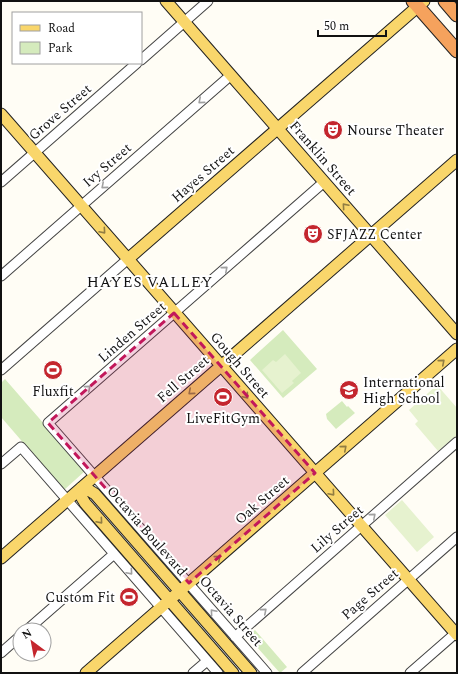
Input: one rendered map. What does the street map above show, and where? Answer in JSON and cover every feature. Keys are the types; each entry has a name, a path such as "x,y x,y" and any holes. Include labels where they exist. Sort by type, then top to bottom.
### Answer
{"highway":[{"path":"445,1 457,15"},
{"path":"419,3 457,52"}],"main road":[{"name":"Franklin Street","path":"166,1 457,334"},
{"name":"Hayes Street","path":"128,259 278,129 419,3"},
{"name":"Gough Street","path":"1,114 456,634"},
{"name":"Fell Street","path":"1,558 457,160"},
{"name":"Oak Street","path":"86,673 457,349"},
{"name":"Octavia Boulevard","path":"233,673 85,503 82,498 81,488 95,494 251,673"}],"street":[{"path":"142,59 208,1"},
{"name":"Grove Street","path":"1,182 136,64"},
{"name":"Ivy Street","path":"1,276 231,75"},
{"name":"Linden Street","path":"48,423 324,182"},
{"name":"Hayes Street","path":"1,370 128,259"},
{"name":"Octavia Street","path":"48,423 267,673"},
{"name":"Lily Street","path":"235,636 457,442"},
{"path":"1,464 21,447 218,673"},
{"name":"Page Street","path":"302,673 457,537"},
{"path":"36,622 114,554"},
{"path":"410,673 456,634"},
{"path":"1,653 12,643"},
{"path":"193,673 207,661"}],"highlighted area":[{"path":"174,313 315,473 189,583 48,423"}],"green space":[{"path":"283,330 317,369 283,398 250,360"},
{"path":"285,354 301,373 292,381 294,383 282,393 262,370 273,360 276,362"},
{"path":"5,379 85,471 64,490 1,417 1,383"},
{"path":"437,385 457,408 457,435 438,451 415,424 418,421 409,410"},
{"path":"342,401 355,413 336,429 327,419 326,414"},
{"path":"104,493 171,570 168,572 102,496"},
{"path":"402,500 434,537 417,552 385,515"},
{"path":"84,510 151,587 149,589 82,512"},
{"path":"255,630 287,667 280,673 247,636"}],"place":[{"name":"Nourse Theater","path":"333,130"},
{"name":"SFJAZZ Center","path":"313,234"},
{"name":"Fluxfit","path":"53,370"},
{"name":"International High School","path":"349,390"},
{"name":"LiveFitGym","path":"223,397"},
{"name":"Custom Fit","path":"129,597"}],"district":[{"name":"HAYES VALLEY","path":"150,282"}]}
